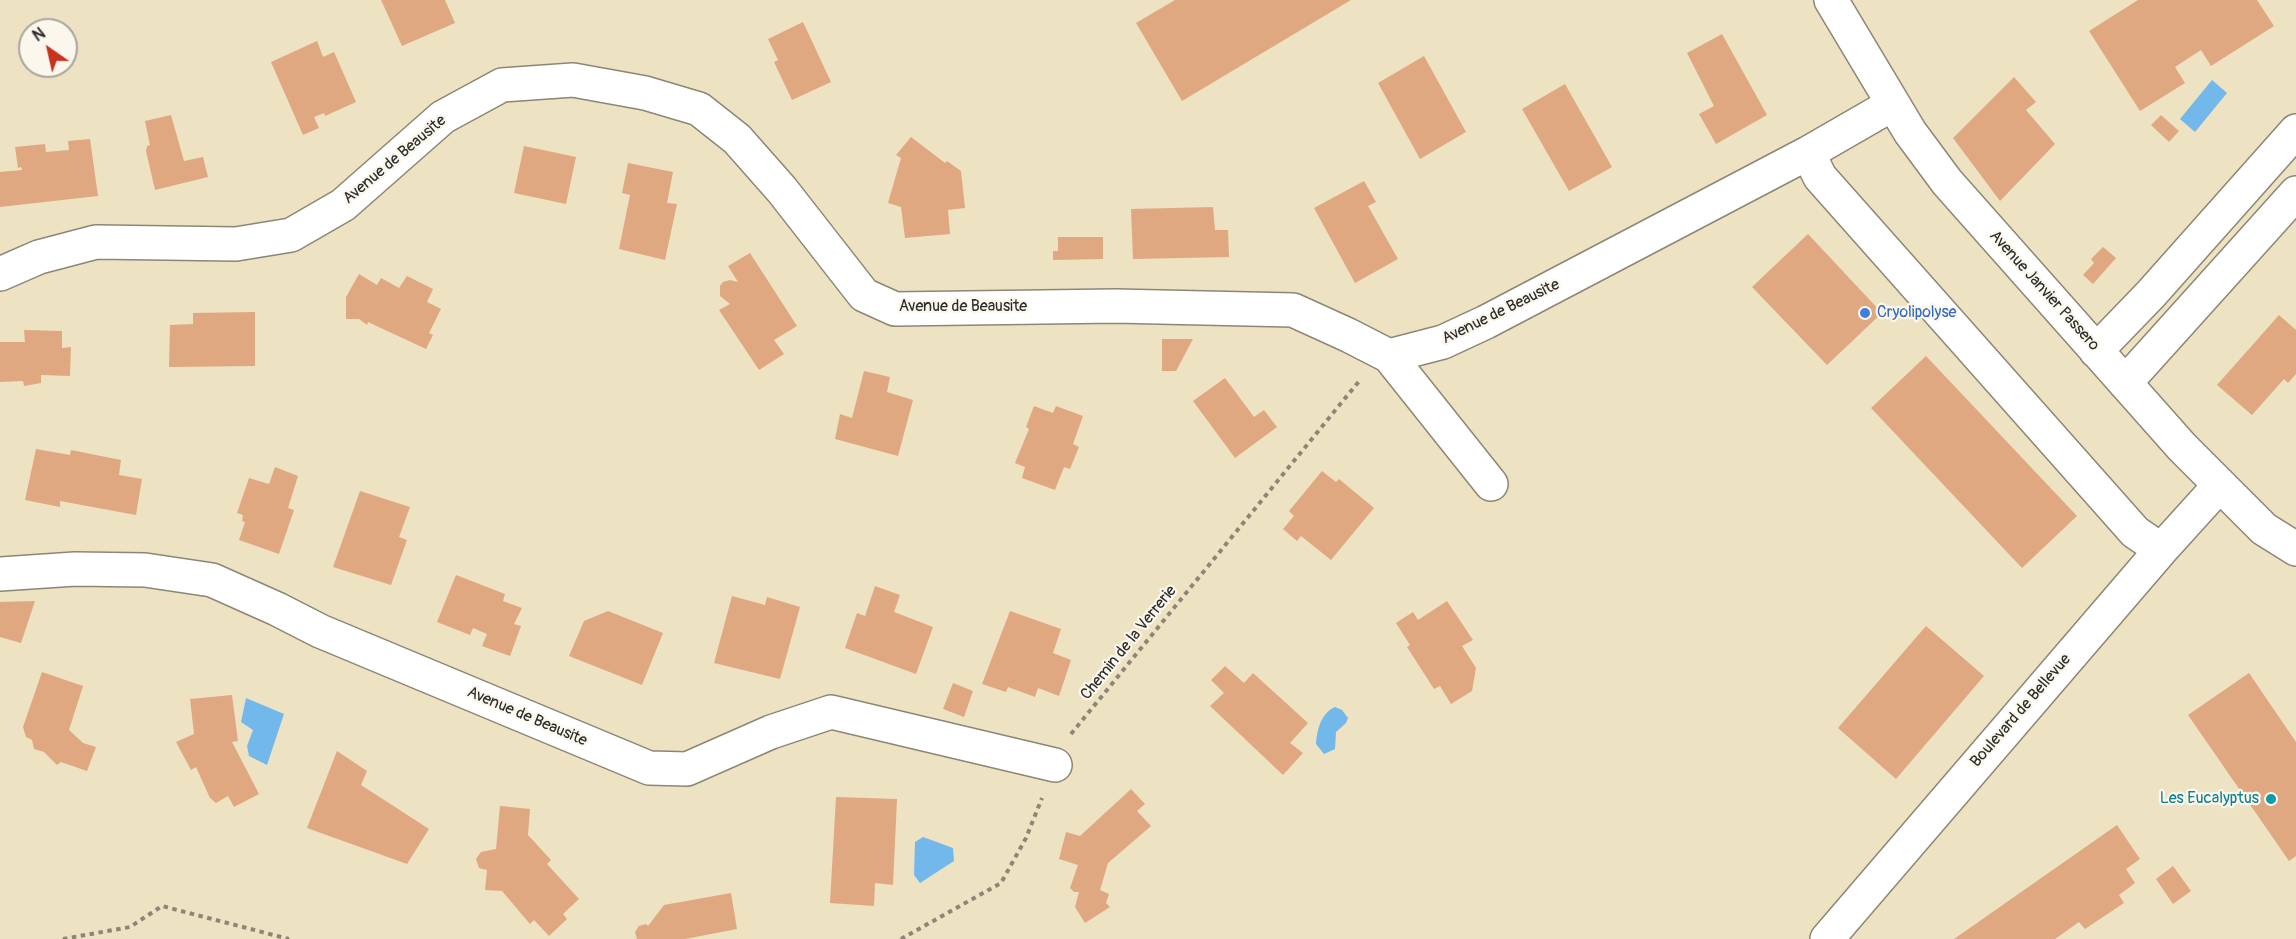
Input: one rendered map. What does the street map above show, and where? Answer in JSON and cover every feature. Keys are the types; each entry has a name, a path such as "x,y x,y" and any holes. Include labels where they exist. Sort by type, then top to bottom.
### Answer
{"street":[{"name":"Avenue Janvier Passero","path":"1831,0 1910,132 1947,182 2219,486 2264,529 2296,549"},
{"name":"Avenue de Beausite","path":"0,274 39,257 96,242 236,244 291,235 343,205 443,117 502,85 573,80 645,93 699,109 737,140 782,190 864,295 895,309 1115,306 1293,310 1389,357 1443,342 1486,322 1808,153 1893,104"},
{"path":"2096,351 2151,294 2296,131"},
{"path":"1808,153 1820,177 2135,532 2160,550"},
{"path":"2125,383 2296,193"},
{"path":"1389,357 1491,484"},
{"name":"Boulevard de Bellevue","path":"1827,939 2160,550 2219,486"},
{"name":"Avenue de Beausite","path":"0,574 75,569 145,570 212,580 320,631 649,768 687,769 771,732 831,712 1055,765"}],"path":[{"name":"Chemin de la Verrerie","path":"901,939 1001,882 1026,838 1067,738 1355,384 1389,357"},
{"path":"63,939 129,927 162,906 289,939"}],"water":[{"path":"2212,80 2227,93 2195,132 2180,119"},
{"path":"246,698 284,714 267,765 249,756 247,746 253,730 241,722"},
{"path":"1335,707 1342,710 1348,718 1336,732 1335,749 1324,754 1316,744 1317,733 1326,713"},
{"path":"923,837 953,848 954,861 920,883 914,875 915,842"}],"building":[{"path":"381,0 445,0 455,23 402,46"},
{"path":"1175,0 1351,0 1182,101 1136,23"},
{"path":"2138,0 2257,0 2274,26 2211,66 2201,50 2175,67 2185,83 2140,111 2089,31"},
{"path":"803,22 831,82 792,100 774,62 778,60 768,39"},
{"path":"1722,34 1767,115 1716,144 1699,114 1714,106 1687,53"},
{"path":"317,41 323,57 334,52 356,102 325,116 324,113 314,117 319,128 303,135 271,62"},
{"path":"1424,56 1466,132 1420,159 1378,83"},
{"path":"2014,77 2036,102 2026,110 2055,144 2000,201 1953,138"},
{"path":"1565,84 1612,167 1569,191 1522,109"},
{"path":"171,115 184,161 203,157 208,177 155,190 146,151 147,146 150,145 145,121"},
{"path":"2161,115 2179,131 2169,142 2151,125"},
{"path":"911,137 945,163 947,161 961,171 965,208 948,210 950,234 905,238 901,207 888,203 901,158 896,155"},
{"path":"90,139 98,196 0,207 0,172 22,170 21,167 18,168 15,147 45,144 46,152 69,150 68,141"},
{"path":"524,146 576,157 566,204 514,193"},
{"path":"628,163 673,172 667,203 677,204 665,260 619,249 630,195 622,193"},
{"path":"1364,181 1376,202 1368,206 1398,259 1355,283 1314,208"},
{"path":"1213,207 1215,230 1228,230 1229,257 1133,259 1131,209"},
{"path":"1808,234 1882,313 1827,365 1752,287"},
{"path":"1058,237 1103,237 1103,259 1053,260 1053,251 1058,251"},
{"path":"2103,247 2116,258 2093,284 2083,275 2094,263 2091,259"},
{"path":"750,253 797,326 774,340 784,354 759,370 719,310 730,304 720,296 720,286 723,282 730,280 738,282 728,266"},
{"path":"359,274 377,285 381,278 399,288 407,276 433,289 427,302 441,309 429,333 433,335 426,349 368,322 367,325 359,319 346,319 346,297"},
{"path":"255,312 255,366 169,367 170,325 193,324 193,313"},
{"path":"2279,315 2296,330 2296,374 2288,383 2284,379 2252,415 2217,385"},
{"path":"24,330 62,331 62,348 71,347 70,376 41,375 41,383 24,386 23,381 0,382 0,342 25,342"},
{"path":"1162,339 1193,339 1176,371 1162,371"},
{"path":"1926,356 2077,516 2022,568 1871,408"},
{"path":"864,371 890,377 887,392 913,400 898,456 835,439 840,414 852,418"},
{"path":"1225,378 1254,417 1264,410 1277,427 1235,458 1193,401"},
{"path":"1034,406 1053,413 1056,406 1083,416 1073,444 1079,447 1070,469 1064,467 1055,490 1022,478 1025,467 1015,463 1029,429 1026,427"},
{"path":"36,449 70,455 71,450 121,460 119,475 142,479 136,515 60,501 60,507 25,500"},
{"path":"275,467 298,476 288,508 294,510 279,554 239,540 245,522 242,521 243,515 237,513 249,478 269,484"},
{"path":"1322,471 1336,482 1339,479 1374,508 1331,560 1301,536 1297,541 1283,529 1294,516 1289,511"},
{"path":"360,491 410,507 399,537 407,540 391,585 333,567"},
{"path":"456,575 505,594 503,601 522,608 514,624 521,626 510,656 482,646 487,634 473,628 470,635 437,622"},
{"path":"875,586 900,595 894,612 933,627 916,674 845,648 857,613 865,616"},
{"path":"732,596 765,605 767,597 800,607 780,679 714,663"},
{"path":"35,601 21,643 0,637 0,602"},
{"path":"1447,601 1473,640 1462,646 1476,668 1472,691 1451,704 1440,686 1434,689 1407,647 1410,645 1396,623 1413,612 1418,620"},
{"path":"608,611 663,633 642,685 569,656 584,621"},
{"path":"1010,611 1061,629 1053,653 1071,660 1059,696 1038,688 1035,697 1008,687 1006,692 982,684"},
{"path":"1926,626 1984,676 1896,779 1838,728"},
{"path":"1225,666 1244,683 1253,673 1308,723 1290,743 1303,753 1283,775 1210,706 1224,693 1211,680"},
{"path":"42,672 83,686 69,730 83,743 96,747 87,771 61,762 57,765 44,752 34,749 32,740 26,737 23,727"},
{"name":"Les Eucalyptus","path":"2249,673 2296,742 2296,856 2289,861 2188,715"},
{"path":"953,683 973,691 964,717 943,709"},
{"path":"232,695 238,741 232,742 259,794 234,807 228,796 216,803 210,798 196,767 191,770 176,742 194,734 190,699"},
{"path":"337,751 367,771 361,785 429,829 407,864 307,828"},
{"path":"1131,789 1145,804 1137,811 1151,826 1108,863 1100,890 1109,894 1106,903 1110,907 1085,923 1075,907 1079,892 1074,892 1070,888 1078,865 1059,859 1066,832 1080,836"},
{"path":"836,797 897,799 893,885 875,883 874,906 830,903"},
{"path":"500,806 530,809 528,835 551,860 547,864 579,899 563,914 567,919 549,936 534,920 530,924 502,891 485,890 487,870 479,868 476,859 481,852 496,849"},
{"path":"2117,825 2140,859 2126,869 2135,883 2119,895 2124,903 2085,929 2079,922 2055,939 1954,939"},
{"path":"2173,866 2191,891 2173,904 2156,879"},
{"path":"731,893 737,929 685,939 637,939 635,932 639,926 646,924 648,926 664,905"}],"place":[{"name":"Cryolipolyse","path":"1865,313"},
{"name":"Les Eucalyptus","path":"2271,799"}]}
